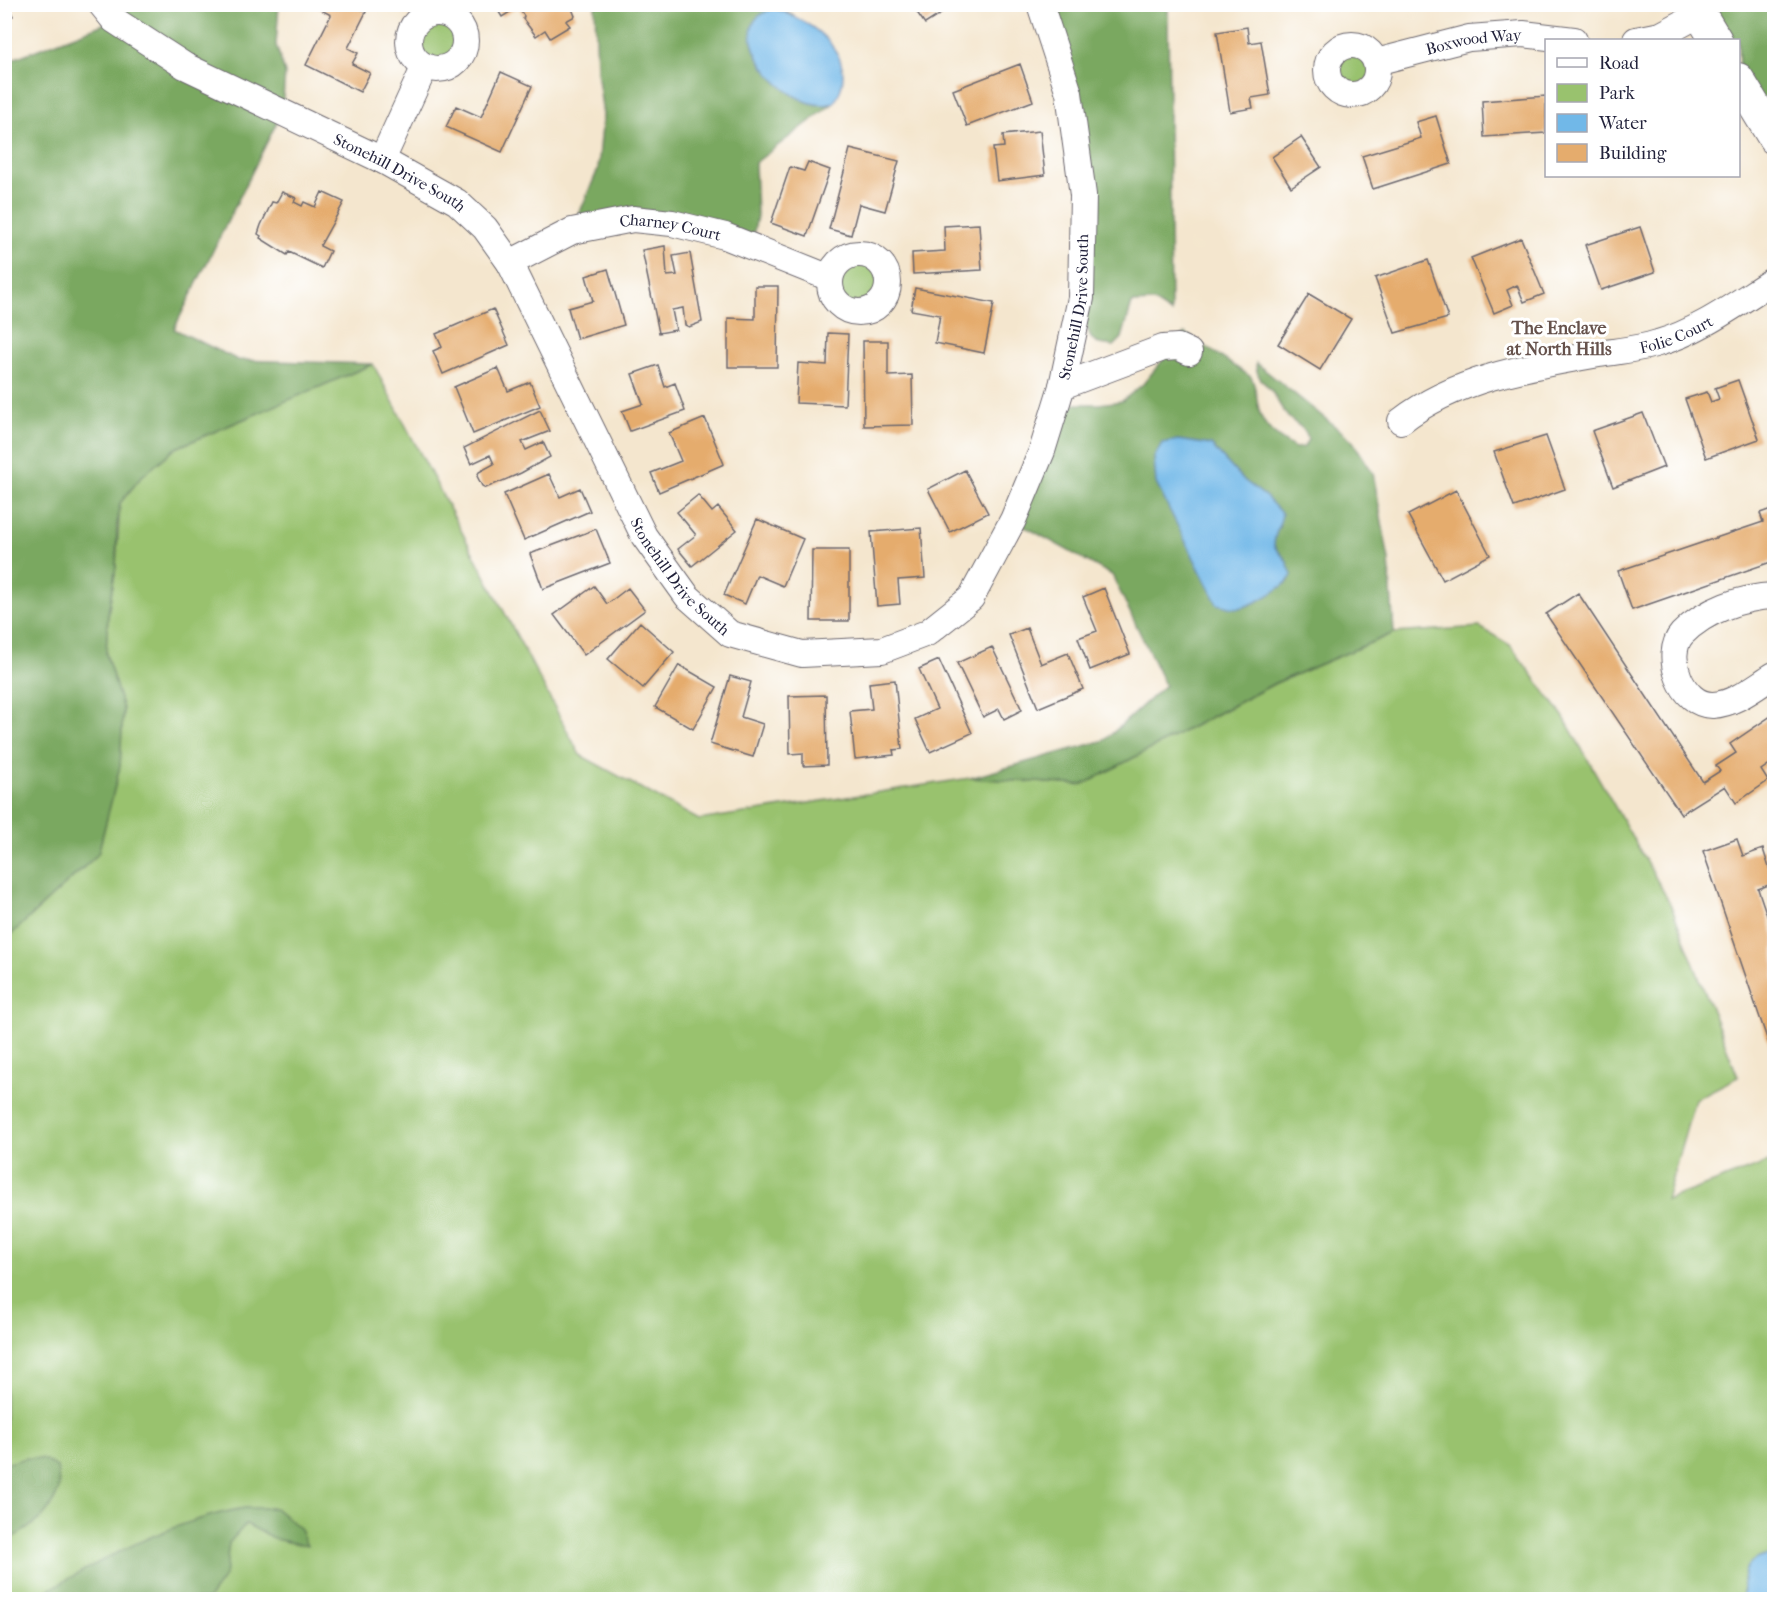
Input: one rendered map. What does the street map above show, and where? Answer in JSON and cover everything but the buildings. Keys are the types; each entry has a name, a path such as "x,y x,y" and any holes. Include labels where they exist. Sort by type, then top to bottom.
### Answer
{"main road":[{"path":"1697,9 1715,39"},
{"path":"1740,82 1774,138"}],"street":[{"name":"Stonehill Drive South","path":"101,4 114,20 185,66 382,160 440,191 470,212 485,228 510,263 644,536 687,596 730,634 802,654 882,650 927,633 971,598 1013,520 1042,451 1062,386 1081,298 1083,195 1069,93 1040,4"},
{"path":"1640,39 1661,34 1697,9"},
{"name":"Boxwood Way","path":"1376,62 1469,38 1522,34 1565,39"},
{"path":"382,160 425,66"},
{"name":"Charney Court","path":"510,263 572,231 633,219 672,223 725,236 830,278"},
{"name":"Folie Court","path":"1401,421 1421,405 1498,375 1549,363 1655,344 1679,336 1774,280"},
{"path":"1062,386 1163,348 1178,347 1189,352"},
{"path":"1774,596 1755,597 1718,609 1682,634 1673,653 1677,674 1691,696 1711,705 1737,698 1774,675"}],"green space":[{"path":"130,5 279,5 276,45 285,73 282,112 174,329 238,360 373,364 176,448 142,476 120,503 116,567 108,613 106,654 123,709 120,766 98,854 5,940 5,62 114,20"},
{"path":"595,5 773,5 795,16 775,9 753,46 766,67 782,82 824,106 834,103 755,163 757,216 751,247 672,223 572,231 598,169 603,115 597,71"},
{"path":"1040,5 1168,5 1171,313 1154,302 1132,303 1122,338 1114,346 1099,344 1091,338 1082,315 1083,195"},
{"path":"1694,5 1774,5 1774,102 1762,116 1740,81 1740,39 1715,39"},
{"path":"432,12 444,12 458,20 466,34 464,51 458,60 444,68 432,68 415,56 410,46 410,34 422,17"},
{"path":"1352,45 1370,52 1377,70 1370,88 1352,95 1334,88 1327,70 1334,52"},
{"path":"859,254 870,256 883,267 888,283 886,294 875,307 859,312 848,310 835,299 830,283 832,272 843,259"},
{"path":"1185,333 1251,377 1264,423 1283,441 1295,448 1304,447 1308,439 1303,430 1285,413 1260,377 1256,363 1352,440 1373,473 1389,560 1394,633 1275,683 1082,785 970,778 1105,740 1165,685 1112,575 1013,520 1057,409 1076,404 1122,401 1143,384","holes":["1211,445 1241,478 1266,497 1280,526 1274,533 1274,546 1286,560 1289,581 1250,605"]},
{"path":"373,364 580,755 699,820 970,778 1082,785 1276,683 1394,633 1480,627 1510,645 1563,716 1670,903 1738,1077 1695,1099 1666,1200 1774,1160 1774,1599 5,1600 5,940 98,854 120,766 123,709 106,654 108,613 116,567 120,503 142,476 176,448"},
{"path":"26,1458 43,1459 57,1467 58,1491 49,1508 37,1522 5,1541 5,1464"},
{"path":"245,1508 275,1508 300,1529 307,1546 275,1539 246,1524 229,1543 225,1576 208,1599 25,1599 38,1596 113,1555 164,1532 217,1514"}],"water":[{"path":"775,9 819,32 839,56 843,71 841,86 834,103 815,104 796,97 778,83 764,66 754,48 751,31 758,17"},
{"path":"1178,440 1211,445 1241,478 1266,497 1282,514 1274,546 1286,560 1292,575 1283,585 1250,605 1234,608 1217,604 1156,483 1154,458 1162,443"},
{"path":"1774,1554 1774,1599 1743,1599 1746,1568 1756,1559"}],"district":[{"name":"The Enclave at North Hills","path":"1559,338"}]}
